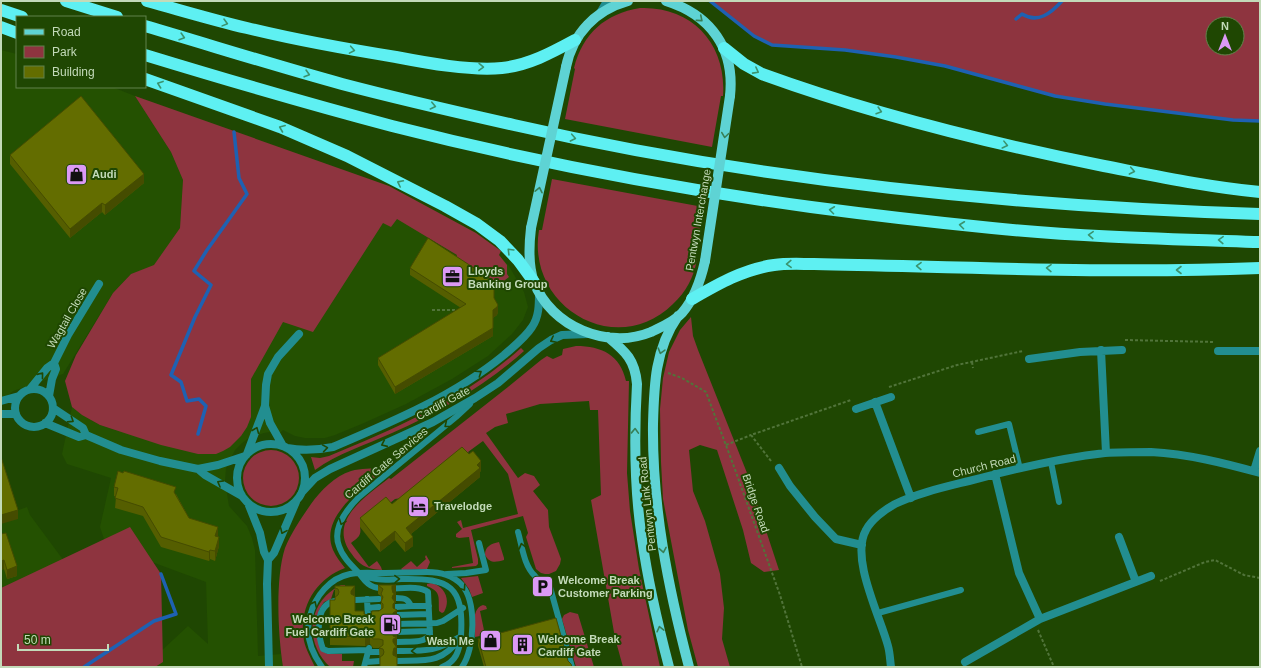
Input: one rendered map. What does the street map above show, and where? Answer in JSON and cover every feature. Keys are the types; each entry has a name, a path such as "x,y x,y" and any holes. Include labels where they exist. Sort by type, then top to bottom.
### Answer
{"highway":[{"path":"66,1 114,16"},
{"path":"147,1 246,28 302,40 401,58 471,67 501,68 528,62 549,54 575,40"},
{"path":"1,10 19,16"},
{"path":"146,26 275,65 404,99 560,135 705,162 873,186 1020,202 1110,208 1260,214"},
{"path":"1,27 16,33"},
{"path":"724,48 744,64 762,74 904,119 1060,157 1177,180 1260,192"},
{"path":"146,56 312,105 476,146 620,176 706,191 812,207 993,228 1089,235 1260,242"},
{"path":"146,78 280,127 347,156 445,206 476,224 500,241 518,260 536,287"},
{"path":"692,299 726,280 747,271 775,265 814,264 1129,270 1210,270 1260,268"}],"main road":[{"name":"Pentwyn Interchange","path":"628,1 600,13 588,23 575,40 570,50 531,228 530,250 536,287 546,303 560,318 575,328 591,334 608,337 631,337 647,333 678,316 692,299 699,282 705,260 730,96 731,72 724,48 712,29 693,13 666,1"},
{"name":"Pentwyn Link Road","path":"678,316 667,335 658,361 654,398 654,460 658,515 666,572 689,667"},
{"name":"Pentwyn Link Road","path":"608,337 629,356 636,372 635,453 640,524 652,598 669,667"}],"street":[{"path":"600,13 607,1"},
{"name":"Wagtail Close","path":"30,389 47,368 54,363 68,335 99,284"},
{"name":"Cardiff Gate","path":"270,667 267,584 268,560 264,552 260,533 248,503 242,496 239,489 237,478 239,466 246,455 257,447 269,444 298,450 324,449 333,447 410,413 456,388 500,358 534,324 539,311 536,287"},
{"path":"45,423 79,437 86,435 121,450 160,461 198,469 218,465 246,455 265,406 268,374 278,357 299,334"},
{"name":"Cardiff Gate","path":"268,560 274,553 296,501 315,478 330,469 433,422 475,398 498,383 550,340 562,335 591,334"},
{"path":"1029,359 1101,350 1122,350"},
{"path":"1101,350 1106,453"},
{"path":"1218,351 1260,351"},
{"name":"Wagtail Close","path":"49,396 52,379 56,369 54,363"},
{"path":"1,401 19,396 30,389 38,389 49,396 52,402 53,408 51,416 45,423 36,427 30,427 24,424 19,420 16,414 15,407 19,396"},
{"path":"856,409 891,397"},
{"path":"875,402 911,498"},
{"path":"265,406 270,423 285,447"},
{"path":"53,408 83,428 86,435"},
{"path":"1,414 16,414"},
{"name":"Cardiff Gate","path":"285,447 301,462 305,480 302,492"},
{"path":"1257,472 1260,450"},
{"name":"Church Road","path":"891,667 889,648 864,575 861,558 865,530 875,519 894,505 932,491 995,474 1050,462 1106,453 1150,452 1205,458 1257,472"},
{"path":"779,468 790,486 815,517 836,539 862,545"},
{"path":"198,469 205,475 242,496"},
{"path":"995,474 1019,573 1040,620"},
{"name":"Cardiff Gate","path":"248,503 261,510 273,512 284,510 296,501"},
{"path":"1119,537 1136,582"},
{"path":"965,662 1040,620 1136,582 1154,579"}],"lane":[{"name":"Cardiff Gate Services","path":"359,573 341,552 337,541 341,522 350,506 456,417 475,398"},
{"path":"978,432 1009,424 1020,468"},
{"path":"1050,462 1059,502"},
{"path":"518,532 525,559 531,572 550,587 572,667"},
{"path":"322,667 312,650 308,636 309,619 312,606 320,593 334,581 350,574 359,573 427,572 446,575 486,570 479,543"},
{"path":"359,573 366,583 375,588 425,590 428,592 430,623 430,635 428,639 423,641 397,642"},
{"path":"359,573 366,577 381,580 417,579 438,581 448,586 454,592 460,603 462,636 458,653 454,660 448,665 442,667"},
{"path":"446,575 458,581 462,585 470,605 471,638 469,652 462,667"},
{"path":"878,613 961,590"},
{"path":"396,598 405,598 409,600 411,606"},
{"path":"367,599 370,617"},
{"path":"355,600 379,599"},
{"path":"335,601 327,603 324,606 320,616 320,637 323,649 328,651 369,650 379,652"},
{"path":"397,624 443,621 470,605"},
{"path":"396,607 429,606"},
{"path":"368,608 379,607"},
{"path":"397,615 429,614"},
{"path":"397,632 430,631"},
{"path":"397,651 431,650 440,648 462,636"},
{"path":"397,661 438,658 450,651 462,636"},
{"path":"369,650 365,665 380,661"}],"path":[{"path":"432,310 459,310"},
{"path":"1120,340 1220,342"},
{"path":"888,387 920,376 972,362 1024,351"},
{"path":"972,362 973,368"},
{"name":"Bridge Road","path":"663,371 682,378 706,392 780,594 802,667"},
{"path":"896,384 898,388"},
{"path":"726,445 851,400"},
{"path":"751,435 770,460 779,468"},
{"path":"1154,579 1214,560 1244,575 1260,578"},
{"path":"1040,620 1038,630 1054,667"},
{"path":"1038,630 1045,628"}],"shaded area":[{"path":"1,50 16,54 16,88 115,88 135,96 171,152 183,180 180,228 154,266 131,274 113,293 63,374 13,391 1,402"},
{"path":"388,189 499,255 509,266 524,292 528,307 523,320 512,334 488,356 452,379 406,404 364,423 325,438 305,438 295,436 283,430 279,434 270,432 264,433 249,438 242,443 235,450 226,468 225,481 229,506 247,526 255,550 258,656 281,654 283,667 144,667 188,626 208,644 206,582 106,545 100,527 111,478 67,464 62,454 72,407 82,415 100,425 118,431 230,447 241,436 244,378 280,317"},
{"path":"1,467 16,511 27,507 30,515 67,565 1,594"}],"green space":[{"path":"710,1 1260,1 1260,121 1233,120 1105,104 1055,96 945,66 896,57 845,50 772,45 754,36"},
{"path":"640,8 659,9 690,21 702,32 712,45 719,60 723,77 723,96 721,96 712,147 565,119 574,68 583,45 597,27 606,20 627,11"},
{"path":"135,96 389,186 476,233 501,251 499,255 507,265 507,274 509,277 497,286 495,282 455,260 457,255 397,219 391,227 383,223 313,332 283,322 251,379 251,417 247,427 241,436 230,447 216,454 198,454 161,445 100,425 82,415 72,407 65,381 76,355 113,293 131,274 154,265 180,228 183,180 171,152"},
{"path":"552,179 703,207 695,259 697,259 696,266 689,284 678,299 650,320 626,327 602,325 580,317 561,302 546,282 539,258 539,230 542,230"},
{"path":"691,317 693,336 747,473 779,570 764,572 751,563 743,530 717,450 700,445 689,450 693,491 705,521 720,574 724,608 722,639 730,667 698,667 688,630 663,499 660,409 663,378 669,352 680,330"},
{"path":"576,346 585,346 602,350 614,358 623,372 626,381 629,381 627,473 630,511 639,569 660,667 623,667 615,638 591,500 601,495 598,410 590,410 589,401 540,404 506,414 508,423 495,427 486,433 518,478 525,473 534,476 540,485 533,491 548,510 549,527 561,559 556,571 545,574 536,569 526,537 528,533 523,516 471,530 478,564 476,566 452,568 473,563 469,537 456,537 456,534 462,529 457,522 461,520 463,528 518,514 508,474 483,441 468,452 470,455 408,497 395,499 360,527 360,535 351,543 369,567 377,561 382,570 368,568 361,564 351,553 345,541 344,530 347,520 353,510 370,493 389,478 391,479 541,360 547,356 553,359 562,355 563,349"},
{"path":"521,348 524,351 509,364 494,376 461,397 410,425 333,459 315,470 311,457 320,458 329,456 405,423 454,397 500,366"},
{"path":"271,450 282,452 291,458 297,467 299,478 297,489 291,498 282,504 271,506 260,504 251,498 245,489 243,478 245,467 251,458 260,452"},
{"path":"382,468 384,470 345,504 337,515 332,526 330,538 333,550 345,568 334,573 317,587 306,607 303,629 304,641 315,667 283,667 278,607 280,575 287,542 311,504 324,489 339,476 355,470"},
{"path":"130,527 161,574 163,662 155,667 1,667 1,588"},
{"path":"499,542 504,560 496,562 491,561 485,555 486,549 487,547"},
{"path":"426,555 430,562 427,569 401,569 411,561 417,567 426,559"},
{"path":"478,576 483,593 472,597 469,589 461,578"},
{"path":"431,583 440,587 447,598 446,607 442,613 439,611 439,599 437,593 432,588 427,586 427,584"},
{"path":"341,585 345,585 345,589 334,590 331,599 324,602 319,610 322,651 328,654 342,654 342,661 354,661 353,667 330,667 321,657 313,634 313,623 316,611 330,592"},
{"path":"483,605 486,606 487,609 480,611 485,635 475,637 475,614 479,607"},
{"path":"570,612 578,614 594,667 576,667 562,619 564,615"}],"building":[{"name":"Audi","path":"81,96 144,174 105,205 102,203 70,229 10,155"},
{"path":"428,238 494,281 494,298 498,305 493,310 493,328 395,387 378,358 466,304 410,268"},
{"path":"462,447 469,454 473,451 481,461 477,465 480,468 406,528 413,537 405,543 395,531 380,543 360,518 386,497 392,504"},
{"path":"1,457 18,510 1,515"},
{"path":"118,471 123,473 124,471 176,487 174,492 189,518 218,527 215,536 219,537 215,551 210,550 209,552 161,537 143,507 115,498 118,488 114,487"},
{"path":"6,533 17,566 7,570 4,560 1,561 1,534"},
{"path":"378,585 396,585 392,586 393,593 396,594 393,595 392,598 395,602 393,604 393,608 397,610 393,613 393,617 395,619 393,626 397,629 394,630 393,636 397,638 393,639 393,642 397,648 394,648 393,655 397,657 397,667 380,667 380,657 384,652 383,649 379,648 383,645 383,640 373,639 370,635 365,637 330,636 330,600 335,600 335,597 339,592 335,586 355,586 351,591 351,594 355,596 355,611 364,611 364,614 371,615 372,611 379,611 383,608 383,604 381,602 383,597 381,594 383,589"},
{"name":"Welcome Break Cardiff Gate","path":"556,618 568,661 572,667 486,667 478,639"}],"waterway":[{"path":"710,1 754,36 772,45 845,50 896,57 945,66 1055,96 1105,104 1233,120 1260,121"},
{"path":"1016,19 1022,14 1033,18 1044,16 1062,1"},
{"path":"198,434 206,406 199,399 187,401 181,382 171,375 195,317 211,285 194,271 247,194 239,178 234,132"},
{"path":"84,667 154,621 176,614 161,574"}],"place":[{"name":"Audi","path":"77,174"},
{"name":"Lloyds Banking Group","path":"452,277"},
{"name":"Travelodge","path":"419,506"},
{"name":"Welcome Break Customer Parking","path":"543,586"},
{"name":"Welcome Break Fuel Cardiff Gate","path":"390,625"},
{"name":"Wash Me","path":"490,641"},
{"name":"Welcome Break Cardiff Gate","path":"523,645"}]}
